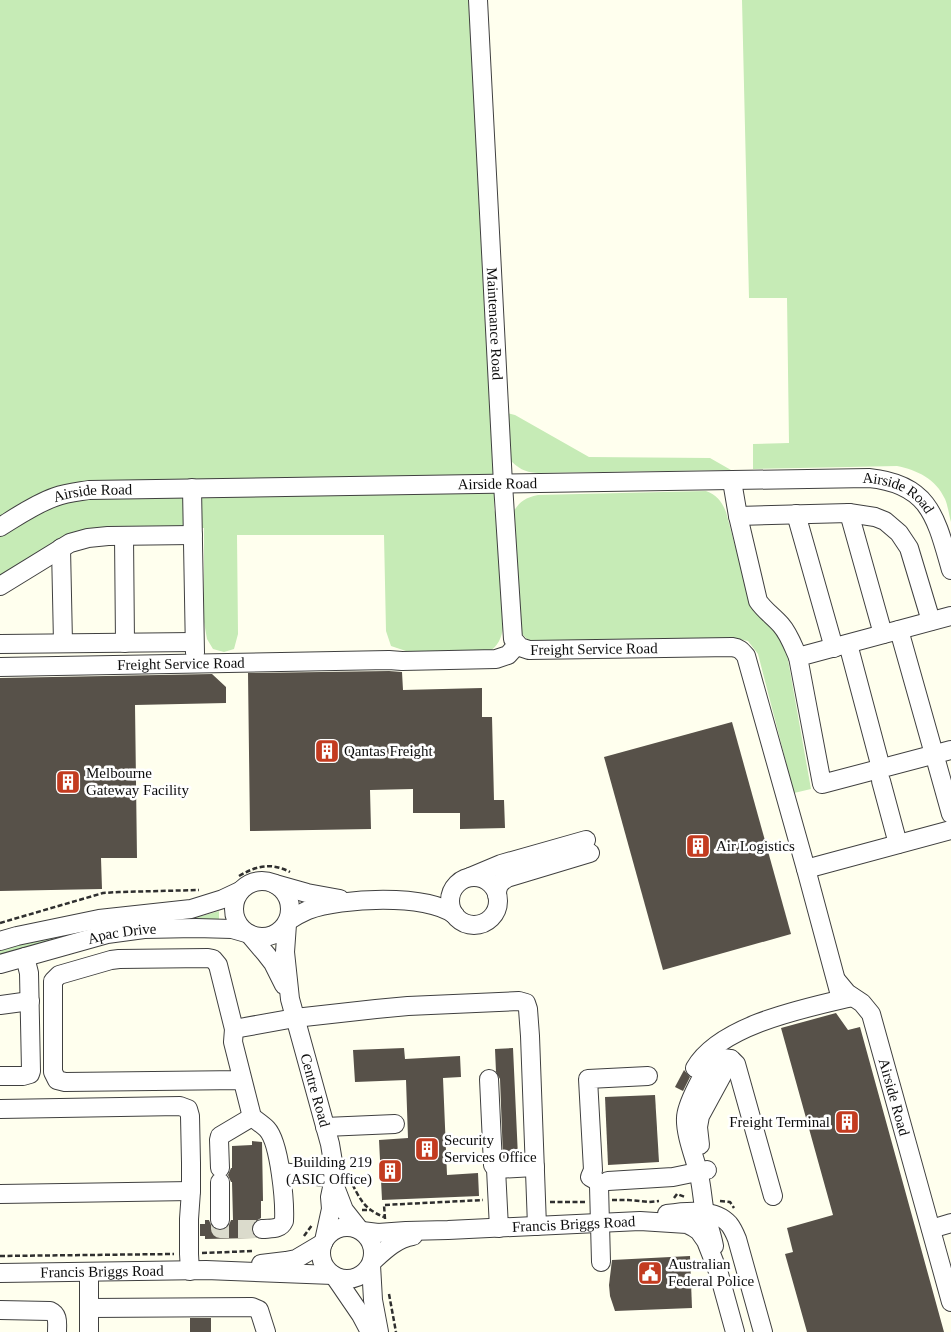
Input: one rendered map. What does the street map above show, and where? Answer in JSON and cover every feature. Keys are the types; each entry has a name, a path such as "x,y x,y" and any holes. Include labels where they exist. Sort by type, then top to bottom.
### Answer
{"street":[{"name":"Maintenance Road","path":"478,0 512,636 517,644"},
{"name":"Airside Road","path":"0,527 32,507 56,497 89,490 869,478 895,483 906,488 924,501 936,521 951,570"},
{"path":"732,481 738,516 758,601 783,627 798,657 822,784 881,775 941,756"},
{"path":"192,488 195,664"},
{"path":"738,516 849,513 874,517 886,522 900,533 906,541 945,621 891,632 798,657"},
{"path":"849,513 891,632 941,756 951,814"},
{"path":"796,514 841,646 881,775 898,844"},
{"path":"0,586 70,542 88,538 193,535"},
{"path":"124,536 125,643"},
{"path":"61,548 63,643"},
{"path":"0,644 194,642"},
{"name":"Freight Service Road","path":"0,667 496,659 508,655 517,644 529,650 739,648 746,656 836,979 846,998"},
{"path":"806,869 951,830"},
{"path":"355,901 320,896 272,882 257,881 236,886 234,914 237,923 248,934 258,938 270,937 280,932 287,923 298,915 308,910 355,901 405,900 430,896 501,864 588,847 506,878 498,887 496,910 490,918 482,923 472,924 462,921 446,909 405,900"},
{"path":"455,915 451,906 451,896 454,887 464,880 476,877 487,881 492,885 497,895"},
{"path":"272,882 282,889 289,899 291,911 287,923"},
{"name":"Apac Drive","path":"0,941 99,919 191,909 222,899 236,886"},
{"name":"Centre Road","path":"287,923 285,952 290,999 332,1152 344,1210 360,1230"},
{"name":"Apac Drive","path":"0,964 107,934 135,930 216,928 248,934"},
{"name":"Centre Road","path":"248,934 273,963 290,999"},
{"path":"0,1076 27,1075 31,1071 29,974 25,957"},
{"path":"242,1080 64,1082 57,1080 54,1076 53,980 59,975 111,960 213,959 218,965 234,1029 233,1042 252,1118 267,1128 271,1134 281,1166 284,1221 278,1228 262,1229"},
{"name":"Airside Road","path":"846,998 862,1003 871,1014 951,1302"},
{"path":"735,1332 719,1274 714,1244 712,1215 714,1213 698,1172 686,1166 675,1126 674,1114 677,1102 700,1060 721,1042 746,1028 768,1019 846,998"},
{"path":"0,1005 30,1001"},
{"path":"234,1029 295,1018 408,1006 520,1001 526,1003 530,1036 537,1226"},
{"path":"712,1215 702,1194 686,1125 686,1116 690,1100 710,1065 723,1058 731,1059 736,1064 773,1196"},
{"path":"605,1222 599,1186 591,1174 588,1080 648,1076"},
{"path":"489,1079 493,1165 496,1169 499,1228"},
{"path":"0,1109 180,1106 188,1109 190,1112 191,1135 189,1219 195,1265"},
{"path":"220,1220 220,1136 252,1118"},
{"path":"325,1127 395,1124"},
{"path":"496,1169 534,1167"},
{"path":"281,1172 338,1178"},
{"path":"608,1181 673,1177 698,1172"},
{"path":"591,1174 603,1175 608,1181 605,1222 600,1231 602,1262"},
{"name":"Centre Road","path":"323,1242 331,1209 330,1197 338,1178"},
{"path":"0,1194 191,1191"},
{"path":"640,1221 674,1213 712,1215 728,1223 737,1239 763,1332"},
{"name":"Francis Briggs Road","path":"360,1230 378,1233 640,1221 687,1224 699,1231 706,1241 719,1274"},
{"path":"931,1228 951,1223"},
{"path":"370,1332 334,1276 326,1269 322,1261 323,1242 333,1231 341,1227 360,1230 372,1242 374,1251 372,1263 373,1300 379,1332"},
{"name":"Francis Briggs Road","path":"372,1263 400,1239 448,1230"},
{"name":"Francis Briggs Road","path":"0,1273 90,1272 291,1260 307,1254 323,1242"},
{"path":"334,1276 345,1279 355,1278 364,1273 372,1263"},
{"name":"Francis Briggs Road","path":"195,1265 334,1276"},
{"path":"89,1332 90,1272"},
{"path":"373,1300 386,1332"},
{"path":"90,1308 252,1307 259,1310 266,1332"},
{"path":"0,1310 50,1311 56,1314 57,1332"}],"path":[{"path":"236,886 247,871 258,866 284,869 292,873"},
{"path":"0,922 103,894 208,890"},
{"path":"338,1178 373,1213 386,1218"},
{"path":"0,1256 195,1265 259,1251"}],"green space":[{"path":"0,0 469,0 494,468 494,509 497,518 503,627 499,641 491,650 488,652 409,652 391,646 386,631 384,535 237,535 238,634 234,649 224,652 213,649 207,639 204,622 204,528 95,529 81,531 70,535 0,578"},
{"path":"742,0 951,0 951,522 945,499 937,486 919,473 897,466 753,469 753,444 789,443 787,298 749,298"},
{"path":"507,413 515,415 589,457 710,458 731,470 528,472 510,460"},
{"path":"706,491 719,499 726,512 754,612 775,630 785,643 811,789 794,793 758,654 748,641 734,638 540,643 527,639 518,629 512,514 522,501 538,495"},
{"path":"219,911 219,920 0,957 0,948 72,932 202,916"}],"building":[{"path":"402,672 403,690 482,688 482,717 492,717 494,800 504,800 505,828 460,829 460,813 413,813 413,789 370,790 371,829 250,831 248,673"},
{"name":"Melbourne Gateway Facility","path":"212,674 226,687 226,703 135,705 137,858 101,858 102,889 0,891 0,678"},
{"name":"Air Logistics","path":"732,722 791,934 663,970 604,757"},
{"name":"Freight Terminal","path":"836,1013 848,1030 860,1027 944,1332 807,1332 785,1254 793,1252 787,1228 833,1215 781,1028"},
{"path":"404,1048 405,1059 460,1056 461,1077 443,1078 447,1175 478,1173 479,1196 382,1200 379,1140 408,1138 406,1080 355,1082 353,1050"},
{"path":"513,1048 518,1157 503,1158 500,1079 496,1072 495,1049"},
{"path":"684,1070 690,1077 683,1091 675,1087"},
{"path":"655,1095 659,1162 608,1165 605,1097"},
{"path":"252,1141 262,1142 263,1201 261,1201 261,1218 253,1224 251,1229 253,1235 257,1238 205,1239 205,1236 200,1236 200,1224 205,1224 205,1220 209,1220 214,1229 220,1231 226,1229 231,1220 233,1220 232,1182 228,1175 232,1168 232,1146 252,1145"},
{"name":"Australian Federal Police","path":"690,1256 692,1308 615,1311 609,1285 612,1260"},
{"path":"190,1318 211,1318 211,1332 190,1332"}],"tunnel":[{"path":"220,1220 220,1229 262,1229"}],"place":[{"name":"Qantas Freight","path":"327,751"},
{"name":"Melbourne Gateway Facility","path":"68,782"},
{"name":"Air Logistics","path":"698,846"},
{"name":"Freight Terminal","path":"847,1122"},
{"name":"Security Services Office","path":"427,1149"},
{"name":"Building 219 (ASIC Office)","path":"390,1171"},
{"name":"Australian Federal Police","path":"650,1273"}]}
